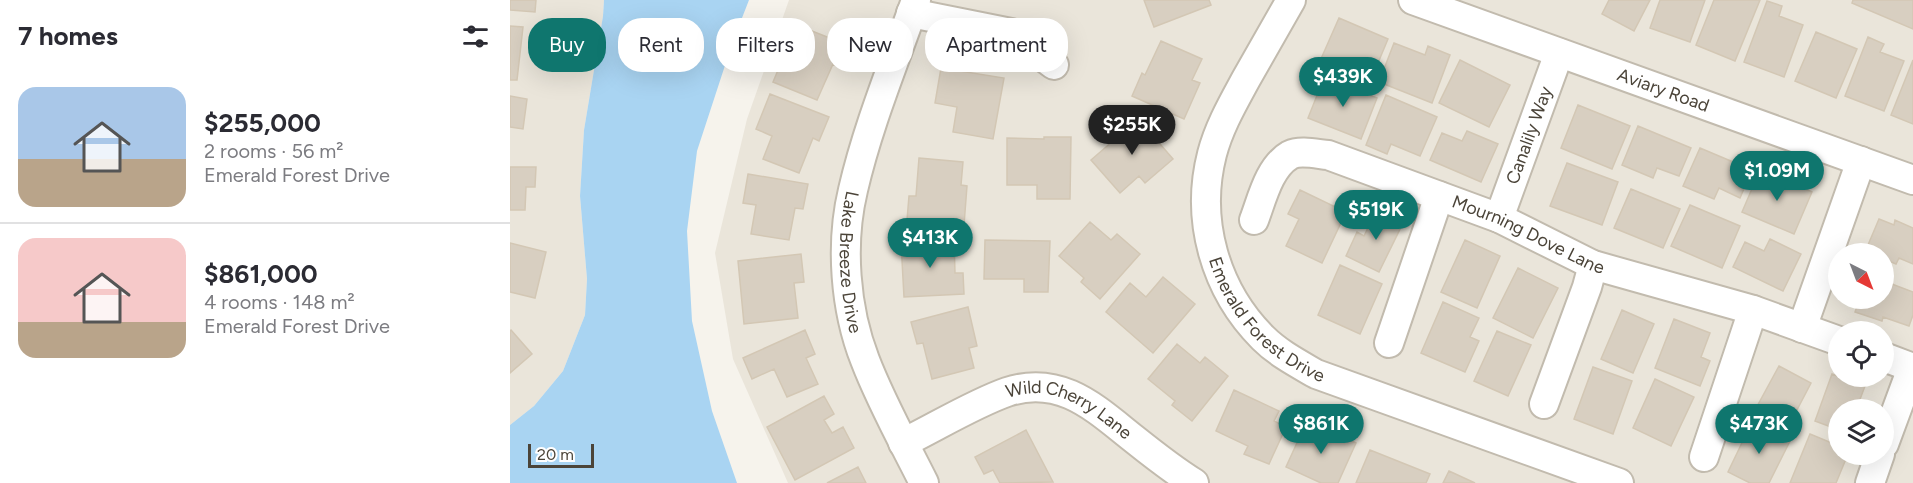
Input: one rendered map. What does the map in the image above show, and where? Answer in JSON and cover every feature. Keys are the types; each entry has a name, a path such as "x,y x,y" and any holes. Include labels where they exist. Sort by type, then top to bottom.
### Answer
{"street":[{"name":"Emerald Forest Drive","path":"1291,0 1222,124 1212,153 1206,184 1206,215 1215,261 1227,289 1244,316 1264,339 1280,352 1316,374 1618,483"},
{"name":"Aviary Road","path":"1413,0 1913,180"},
{"path":"913,7 954,18"},
{"name":"Lake Breeze Drive","path":"913,7 864,148 852,192 847,237 848,283 855,328 864,360 924,483"},
{"name":"Canalily Way","path":"1499,218 1559,53"},
{"name":"Mourning Dove Lane","path":"1254,220 1273,171 1291,155 1312,153 1328,155 1499,218 1593,265 1754,310 1828,337"},
{"path":"1802,328 1861,161"},
{"path":"1389,343 1439,196"},
{"path":"1544,404 1593,265"},
{"path":"1704,457 1754,310"},
{"path":"1894,361 1912,368 1894,417"},
{"name":"Wild Cherry Lane","path":"903,443 1008,392 1025,388 1058,390 1088,402 1168,466 1194,483"},
{"path":"1870,483 1876,465"}],"shaded area":[{"path":"510,0 604,0 603,18 528,18 528,72 594,72 584,130 580,196 587,279 585,315 563,371 534,406 510,425"},
{"path":"789,0 1913,0 1913,483 788,483 733,359 715,253 747,119 764,72 815,72 815,18 783,18"}],"water":[{"path":"604,0 749,0 742,18 716,18 716,72 723,72 697,151 687,231 692,321 712,411 737,483 510,483 510,425 534,406 563,371 585,315 587,279 580,196 584,130 594,72 606,72 606,18 603,18"}],"building":[{"path":"510,0 536,0 535,12 510,10"},
{"path":"1144,0 1209,0 1211,5 1154,27"},
{"path":"1609,0 1650,0 1634,31 1602,14"},
{"path":"1660,0 1705,0 1690,42 1650,28"},
{"path":"1714,0 1760,0 1735,61 1696,45"},
{"path":"1853,0 1913,0 1913,29 1852,3"},
{"path":"1767,1 1782,6 1779,16 1803,25 1784,77 1744,62"},
{"path":"1339,18 1388,39 1370,82 1320,61"},
{"path":"510,26 523,27 517,80 510,80"},
{"path":"815,32 827,37 827,72 829,72 817,100 773,82 777,72 815,72"},
{"path":"1816,32 1857,49 1836,98 1795,81"},
{"path":"1868,37 1884,44 1880,52 1904,61 1884,111 1845,96"},
{"path":"1161,41 1202,59 1192,80 1200,83 1184,119 1132,96 1142,73 1145,75"},
{"path":"1394,43 1425,55 1428,46 1450,55 1432,103 1379,82"},
{"path":"1460,60 1510,85 1489,127 1439,103"},
{"path":"1913,60 1913,124 1891,115"},
{"path":"940,72 966,72 1004,78 993,139 953,132 957,107 935,103"},
{"path":"1324,78 1377,98 1361,139 1308,118"},
{"path":"770,94 829,117 819,141 813,138 799,173 763,159 772,136 756,129"},
{"path":"1386,95 1437,117 1420,156 1391,144 1387,154 1366,145"},
{"path":"510,96 527,99 523,129 510,127"},
{"path":"1578,105 1630,126 1612,169 1561,148"},
{"path":"1134,114 1173,159 1145,183 1139,176 1120,193 1091,160 1129,127 1124,122"},
{"path":"1638,126 1691,148 1679,176 1657,168 1653,178 1622,165"},
{"path":"1467,131 1498,144 1481,182 1430,160 1442,133 1462,141"},
{"path":"1044,137 1071,137 1070,199 1037,199 1037,185 1007,185 1007,138 1044,139"},
{"path":"1700,148 1752,170 1740,198 1719,188 1714,199 1683,186"},
{"path":"919,158 963,162 961,185 967,186 964,225 907,220 909,196 916,196"},
{"path":"1567,163 1618,182 1602,225 1550,206"},
{"path":"510,167 536,167 535,187 526,187 525,210 510,210"},
{"path":"1760,170 1812,192 1794,234 1742,212"},
{"path":"748,174 808,184 803,209 795,208 789,240 751,234 756,205 743,203"},
{"path":"1631,189 1680,209 1663,248 1614,228"},
{"path":"1300,190 1346,212 1322,263 1286,246 1299,219 1288,214"},
{"path":"1690,205 1740,226 1722,268 1671,246"},
{"path":"1377,209 1404,221 1379,272 1346,256 1357,232 1364,236"},
{"path":"1879,219 1894,225 1895,220 1913,228 1913,264 1899,258 1896,264 1894,263 1894,243 1869,243"},
{"path":"1090,222 1111,240 1117,234 1140,254 1100,299 1081,282 1084,278 1059,256"},
{"path":"954,239 955,273 963,273 964,294 904,297 901,242"},
{"path":"1770,239 1801,254 1783,291 1733,267 1745,242 1764,251"},
{"path":"985,240 1050,241 1048,292 1024,292 1024,279 984,279"},
{"path":"1465,240 1500,256 1477,308 1441,292"},
{"path":"510,243 546,252 535,298 510,292"},
{"path":"801,254 804,282 794,283 798,318 744,324 738,261"},
{"path":"1340,265 1382,284 1360,334 1318,315"},
{"path":"1518,268 1558,288 1533,338 1493,318"},
{"path":"1163,277 1195,304 1153,353 1106,312 1130,283 1146,297"},
{"path":"1894,285 1913,292 1913,315 1909,326 1883,317 1882,321 1855,312 1856,309 1894,309"},
{"path":"1443,302 1479,318 1470,337 1479,341 1465,372 1421,353"},
{"path":"968,307 977,346 969,348 974,368 932,379 923,343 917,344 911,322"},
{"path":"1622,310 1654,324 1633,373 1601,359"},
{"path":"1674,319 1710,333 1701,357 1710,361 1700,386 1655,368"},
{"path":"805,330 815,354 806,358 818,384 787,397 774,369 752,379 743,358"},
{"path":"510,331 532,354 510,373"},
{"path":"1497,331 1531,345 1508,396 1474,381"},
{"path":"1177,344 1200,363 1205,357 1228,376 1192,421 1172,405 1175,401 1148,379"},
{"path":"1779,366 1811,383 1787,429 1754,412"},
{"path":"1593,367 1632,381 1613,434 1574,419"},
{"path":"1655,379 1694,397 1671,446 1633,428"},
{"path":"1828,385 1828,387 1865,387 1860,399 1828,399 1828,426 1815,421"},
{"path":"1234,390 1279,411 1274,421 1286,427 1269,464 1244,454 1248,446 1216,431"},
{"path":"824,396 834,414 824,420 832,433 843,427 854,448 795,480 767,427"},
{"path":"1307,421 1356,443 1338,483 1321,483 1286,467"},
{"path":"1752,422 1790,441 1769,483 1750,483 1728,472"},
{"path":"1026,430 1053,482 1000,483 993,470 984,474 975,457"},
{"path":"1810,434 1828,441 1828,465 1843,465 1836,483 1790,483"},
{"path":"1370,450 1430,474 1426,483 1356,483"},
{"path":"858,467 866,483 827,483"},
{"path":"1449,471 1475,483 1443,483"}]}
